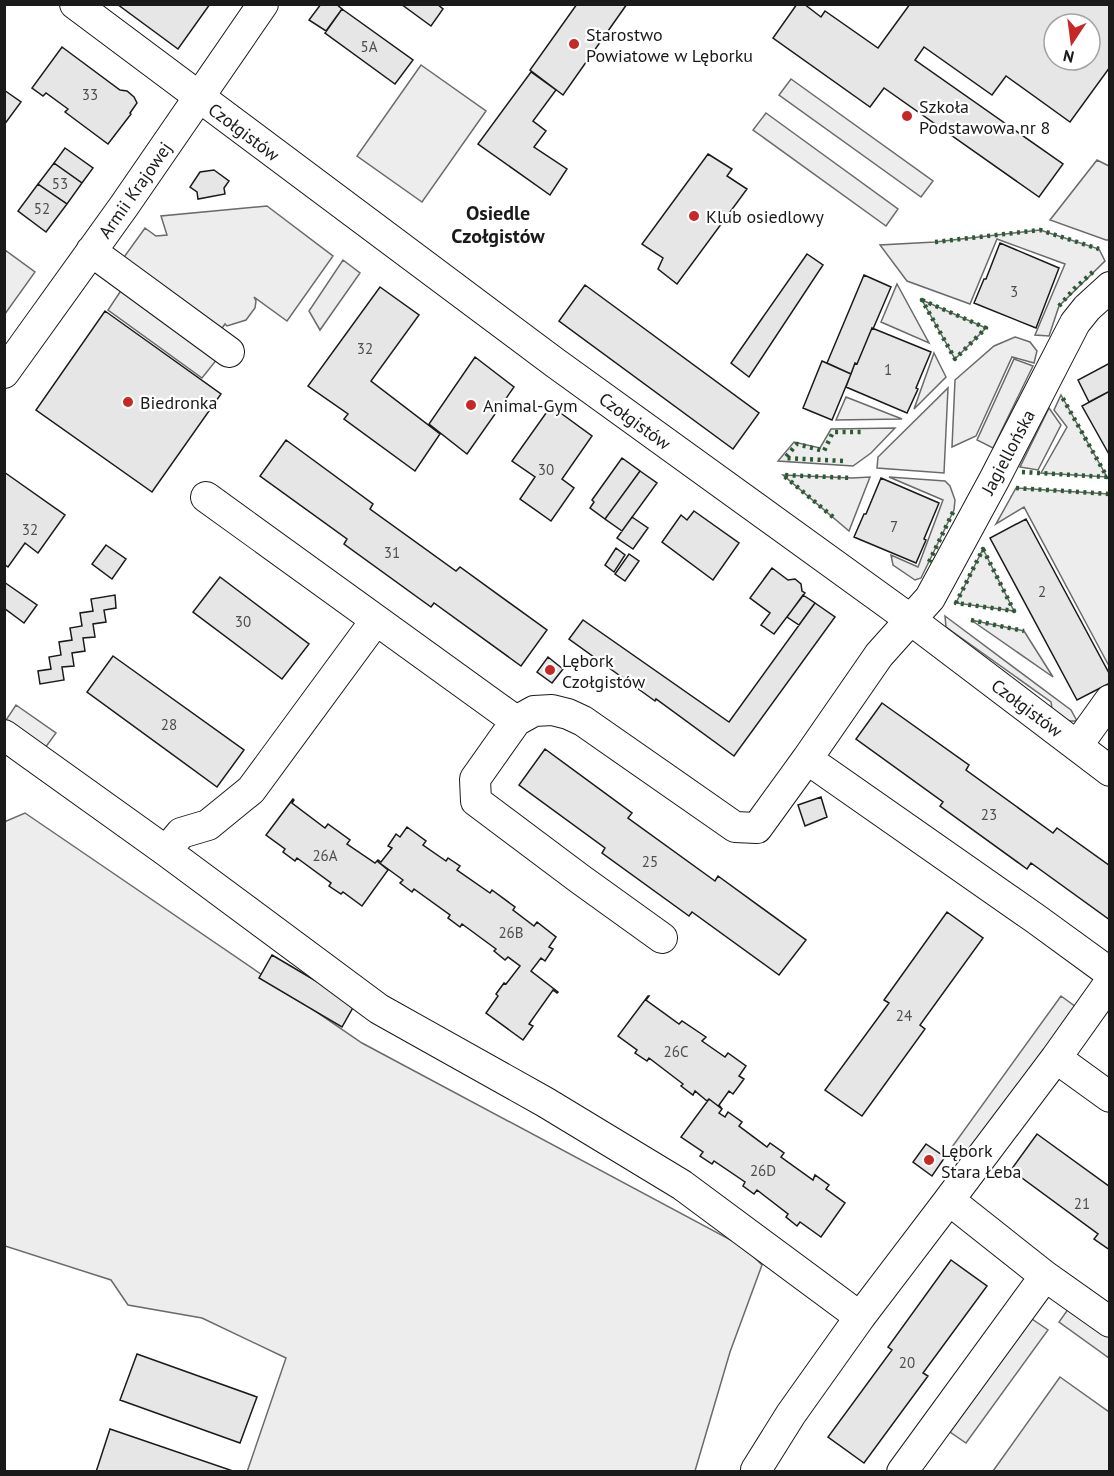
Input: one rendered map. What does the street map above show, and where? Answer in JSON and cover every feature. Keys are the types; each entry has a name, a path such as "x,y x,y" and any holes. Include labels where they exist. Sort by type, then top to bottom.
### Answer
{"street":[{"name":"Czołgistów","path":"75,4 554,362 910,620 1110,771"},
{"name":"Armii Krajowej","path":"4,373 124,206 263,4"},
{"path":"91,251 229,352"},
{"name":"Jagiellońska","path":"516,721 534,711 552,710 568,714 583,721 735,827 757,828 879,655 930,598 1075,323 1087,308 1110,287"},
{"path":"206,496 516,721 475,779 476,801 662,938"},
{"path":"166,851 181,833 208,825 251,789 376,620"},
{"path":"1077,746 1110,700"},
{"path":"4,735 166,851 379,1009 545,1102 682,1185 860,1317"},
{"path":"807,759 1036,919 1110,974"},
{"path":"756,1471 791,1414 860,1317 1056,1058 1110,982"},
{"path":"1056,1058 1110,1097"},
{"path":"949,1200 1046,1276 1110,1322"},
{"path":"902,1472 1046,1276"}],"shaded area":[{"path":"421,65 486,111 422,202 357,156"},
{"path":"791,79 933,181 921,197 779,95"},
{"path":"766,113 898,209 886,226 753,130"},
{"path":"1097,160 1109,166 1109,240 1050,220"},
{"path":"267,206 333,256 287,321 254,297 255,308 246,320 227,326 225,324 206,350 218,358 202,378 108,310 134,271 122,260 145,228 156,236 167,235 161,216"},
{"path":"1040,230 1099,249 1105,261 1059,306 1049,336 1035,335 1065,264 997,239 970,304 907,281 880,245 935,242"},
{"path":"5,250 35,272 5,314"},
{"path":"343,260 360,273 320,330 309,311"},
{"path":"897,284 929,343 881,322"},
{"path":"922,300 986,328 955,359"},
{"path":"1015,337 1030,342 1037,351 1034,363 1012,357 976,436 952,447 955,380 994,346"},
{"path":"934,353 946,377 914,409"},
{"path":"1014,359 1033,366 993,448 977,440"},
{"path":"948,388 944,473 877,468 878,457"},
{"path":"1061,395 1107,477 1041,473 1067,427 1054,410"},
{"path":"846,397 902,419 836,420"},
{"path":"1049,408 1061,425 1038,470 1020,467"},
{"path":"895,428 871,453 853,466 778,461 794,442 820,448 831,429"},
{"path":"783,475 852,478 870,477 849,531"},
{"path":"889,477 945,481 950,486 955,500 954,510 921,578 915,580 893,565 891,555 918,567 943,500"},
{"path":"1016,488 1109,494 1109,666 1024,507 996,524"},
{"path":"983,549 1014,611 956,603"},
{"path":"945,616 1071,710 1077,721 1062,718 1052,709 1051,702 946,627"},
{"path":"971,620 1024,631 1053,677"},
{"path":"16,705 56,733 45,748 6,720"},
{"path":"25,813 362,1043 744,1247 762,1265 730,1352 695,1471 247,1472 286,1358 202,1318 128,1305 111,1280 5,1246 4,822"},
{"path":"1061,996 1076,1007 967,1158 952,1147"},
{"path":"1071,1305 1109,1333 1109,1358 1059,1322"},
{"path":"1032,1319 1048,1330 966,1443 950,1432"},
{"path":"1060,1377 1109,1412 1109,1471 993,1471"}],"building":[{"path":"117,4 210,4 178,49"},
{"path":"321,4 336,4 342,9 326,31 309,20"},
{"path":"401,4 437,4 443,9 431,26"},
{"name":"Starostwo Powiatowe w Lęborku","path":"577,4 627,4 563,95 530,70"},
{"path":"797,4 804,4 821,17 825,11 878,48 910,4 1110,4 1110,67 1070,122 1006,76 992,95 924,47 915,60 1063,164 1039,197 884,88 870,107 773,38"},
{"path":"342,9 413,60 395,84 325,33"},
{"path":"62,47 120,90 127,91 137,103 108,144 65,112 68,109 46,93 43,96 32,88"},
{"path":"531,72 556,90 533,121 546,131 534,147 567,169 550,195 478,144"},
{"path":"4,90 21,102 4,125"},
{"path":"65,148 93,168 82,183 54,163"},
{"name":"Klub osiedlowy","path":"708,154 732,169 727,176 747,189 677,284 658,269 663,258 642,244"},
{"path":"54,163 82,183 67,204 38,184"},
{"path":"214,170 229,181 224,188 225,194 198,199 197,192 190,187 200,172"},
{"path":"38,184 67,204 46,232 18,211"},
{"path":"1000,243 1059,268 1036,328 974,303"},
{"path":"807,254 823,265 749,377 731,363"},
{"path":"864,275 891,287 851,374 827,363"},
{"path":"585,285 759,413 733,449 559,321"},
{"path":"380,287 419,315 371,381 440,434 415,471 344,419 348,414 308,386"},
{"name":"Biedronka","path":"105,311 221,394 152,492 36,410"},
{"path":"872,328 931,352 907,413 846,387"},
{"name":"Animal-Gym","path":"475,357 514,387 467,454 429,424"},
{"path":"822,361 851,374 832,420 803,408"},
{"path":"1110,363 1110,391 1089,402 1078,380"},
{"path":"1110,391 1110,456 1082,406"},
{"path":"551,406 592,436 562,479 574,488 551,521 520,499 535,477 512,461"},
{"path":"286,440 373,504 370,509 456,571 460,567 547,630 521,666 434,603 431,607 344,544 347,539 260,476"},
{"path":"622,458 640,471 605,519 590,508 594,502 592,500"},
{"path":"640,471 657,483 622,531 605,519"},
{"path":"4,472 65,515 38,553 25,543 8,567 4,564"},
{"path":"881,478 939,503 916,563 854,537"},
{"path":"694,511 739,543 713,580 662,542 681,515 687,520"},
{"path":"632,517 648,528 633,549 617,538"},
{"path":"1026,519 1110,675 1110,683 1077,700 990,538"},
{"path":"106,545 126,559 112,579 92,564"},
{"path":"616,548 625,555 614,572 605,565"},
{"path":"629,554 639,561 625,581 615,574"},
{"path":"772,568 788,580 795,579 801,584 802,591 805,593 774,634 761,625 770,613 750,598"},
{"path":"220,577 309,644 282,679 193,612"},
{"path":"4,582 37,605 24,623 4,608"},
{"path":"115,595 116,608 104,610 106,622 93,624 95,637 83,638 85,651 72,653 74,666 62,667 64,680 40,684 38,671 51,669 49,657 61,655 59,642 72,640 70,628 82,626 80,613 93,611 91,599"},
{"path":"803,595 815,603 799,625 787,617"},
{"path":"815,603 835,617 734,756 569,639 583,620 729,722"},
{"path":"113,656 244,750 217,787 87,692"},
{"name":"Lębork Czołgistów","path":"548,657 563,669 552,683 537,672"},
{"path":"882,703 969,765 966,770 1053,833 1057,828 1110,866 1110,920 1031,863 1027,869 940,806 943,802 856,739"},
{"path":"545,749 632,813 628,818 715,881 718,876 806,940 779,975 692,912 689,916 602,853 605,848 519,785"},
{"path":"821,797 827,817 805,826 798,805"},
{"path":"293,799 292,803 325,828 328,824 350,840 347,844 388,870 362,906 343,892 341,894 329,886 331,883 297,858 295,861 283,852 285,849 266,835"},
{"path":"407,827 426,841 423,845 446,861 448,858 460,866 457,870 490,893 492,890 515,907 513,910 534,926 537,922 556,937 549,947 553,949 545,961 541,958 531,971 558,992 553,990 529,1024 533,1026 523,1040 486,1013 498,996 496,994 520,966 508,957 505,960 494,951 496,949 462,924 460,927 448,918 450,915 414,889 412,892 400,883 403,880 377,861 381,862 392,848 388,846 396,834 400,837"},
{"path":"947,912 983,938 920,1025 925,1029 862,1116 825,1090 889,1003 884,1000"},
{"path":"272,955 355,1004 342,1027 259,978"},
{"path":"648,996 646,1000 679,1024 682,1021 706,1037 702,1041 725,1057 728,1053 746,1066 739,1076 744,1079 733,1094 729,1091 719,1105 722,1109 695,1091 693,1095 681,1086 683,1084 649,1058 647,1061 635,1053 637,1050 618,1036"},
{"path":"709,1099 722,1109 719,1113 725,1117 728,1112 742,1122 739,1126 767,1147 770,1143 784,1153 781,1157 813,1180 815,1175 829,1185 826,1189 845,1203 821,1237 800,1222 797,1226 786,1217 788,1214 757,1190 754,1194 743,1186 745,1182 714,1161 712,1164 700,1156 703,1152 681,1137"},
{"path":"1037,1134 1110,1187 1110,1250 1094,1239 1098,1234 1011,1170"},
{"name":"Lębork Stara Łeba","path":"926,1144 945,1157 932,1176 913,1162"},
{"path":"951,1260 987,1286 923,1373 928,1376 864,1463 828,1437 892,1350 888,1347"},
{"path":"137,1354 257,1397 240,1443 120,1400"},
{"path":"110,1429 233,1471 233,1472 96,1472"}],"hedge":[{"path":"935,242 1040,230 1099,249"},
{"path":"1059,306 1095,270"},
{"path":"922,300 986,328 955,359 922,300"},
{"path":"1022,472 1107,477 1061,395"},
{"path":"843,461 785,458 797,444 824,451 833,432 864,432"},
{"path":"833,517 783,475 852,478"},
{"path":"1016,488 1110,494"},
{"path":"929,562 954,510"},
{"path":"983,549 1014,611 956,603 983,549"},
{"path":"971,620 1024,631"}],"place":[{"name":"Starostwo Powiatowe w Lęborku","path":"574,44"},
{"name":"Szkoła Podstawowa nr 8","path":"907,116"},
{"name":"Klub osiedlowy","path":"694,216"},
{"name":"Biedronka","path":"128,402"},
{"name":"Animal-Gym","path":"471,405"},
{"name":"Lębork Czołgistów","path":"550,670"},
{"name":"Lębork Stara Łeba","path":"929,1160"}],"district":[{"name":"Osiedle Czołgistów","path":"498,224"}]}
